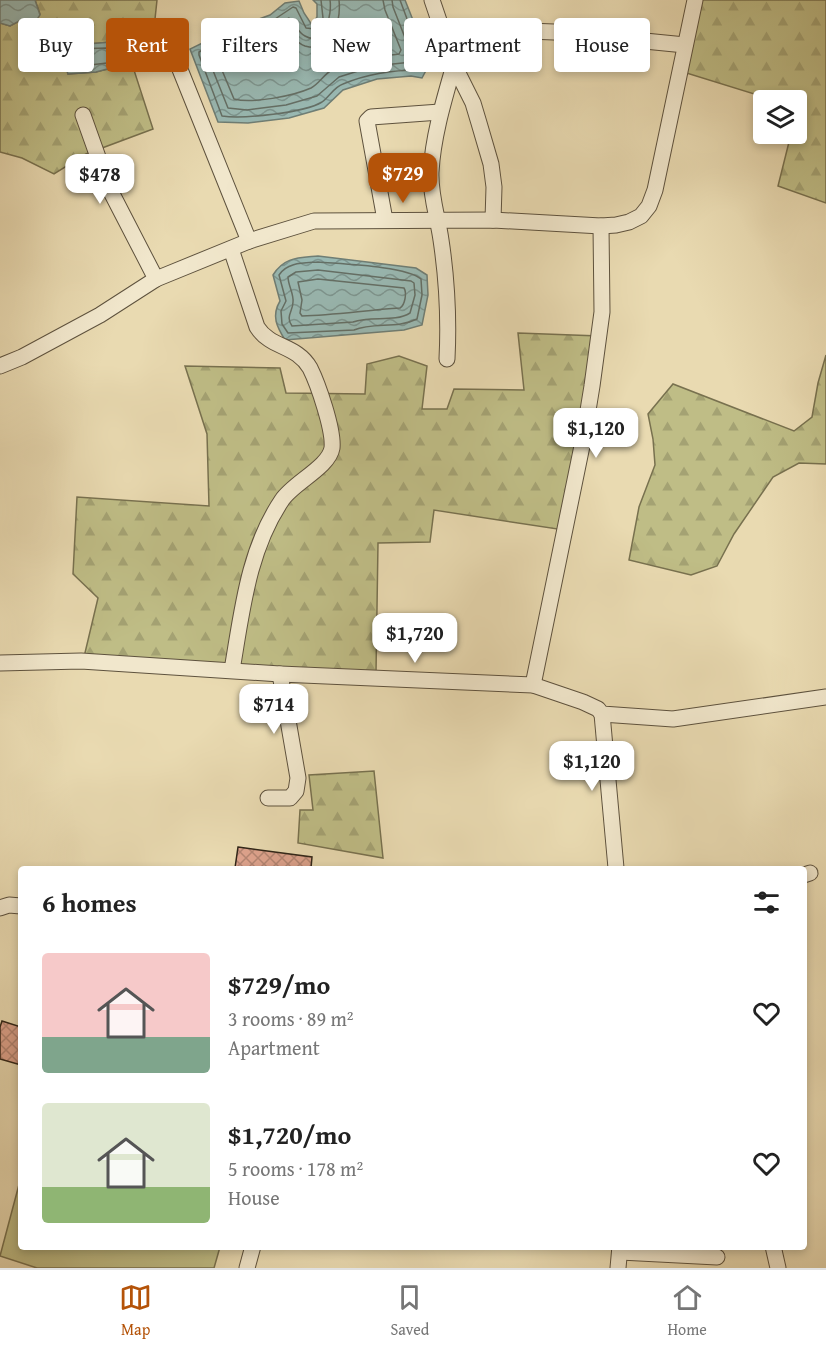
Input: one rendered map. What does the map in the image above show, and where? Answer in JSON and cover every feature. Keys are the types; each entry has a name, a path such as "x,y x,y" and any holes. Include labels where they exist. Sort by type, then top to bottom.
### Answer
{"street":[{"path":"432,0 438,18"},
{"path":"0,366 22,357 100,315 156,279 249,241 314,221 493,220 601,226 629,222 641,216 649,206 655,190 695,0"},
{"path":"542,32 685,45"},
{"path":"181,72 249,241"},
{"path":"447,359 448,283 431,174 440,112 452,72"},
{"path":"458,72 473,103 491,164 494,187 493,220"},
{"path":"385,220 367,121 371,117 440,112"},
{"path":"83,115 109,188 156,279"},
{"path":"533,685 554,572 583,441 592,386 602,312 601,226"},
{"path":"231,249 257,327 270,341 292,349 302,357 310,369 323,401 332,439 332,449 327,458 284,496 270,518 258,548 246,592 232,670"},
{"path":"0,663 81,662 280,674 533,685 583,702 598,709 602,714 612,866"},
{"path":"268,798 290,798 296,791 298,778 280,674"},
{"path":"602,714 672,719 826,697"},
{"path":"0,908 9,905 18,906"},
{"path":"248,1268 252,1250"},
{"path":"618,1268 620,1250"},
{"path":"632,1250 717,1257"},
{"path":"774,1250 778,1268"}],"green space":[{"path":"35,0 157,0 155,18 106,18 106,42 94,43 94,18 27,18 40,14"},
{"path":"695,0 826,0 826,203 778,186 788,144 807,144 807,90 753,90 753,94 680,71"},
{"path":"18,22 18,72 68,72 68,74 106,69 106,72 135,72 153,129 86,154 54,174 22,158 0,152 0,23 10,26"},
{"path":"518,333 599,336 564,530 434,510 430,542 378,543 376,673 84,657 98,598 73,574 77,497 209,506 207,434 185,366 280,368 286,393 365,394 367,364 399,356 427,366 422,409 447,409 454,389 524,390"},
{"path":"826,355 826,464 799,463 773,477 734,534 717,566 691,575 629,560 639,507 655,465 648,414 673,384 794,431 812,417"},
{"path":"374,771 383,858 298,843 300,810 313,810 309,775"},
{"path":"18,1188 18,1250 219,1250 214,1268 37,1268 0,1256"}],"water":[{"path":"0,0 35,0 40,15 38,18 18,18 18,22 10,26 0,23"},
{"path":"313,0 405,0 412,18 404,18 404,72 425,72 422,78 411,76 377,79 343,90 324,108 289,118 248,123 218,122 190,49 201,44 201,72 299,72 299,18 262,18 270,15 285,3 299,1 311,24 311,72 392,72 392,18 316,18 317,4"},
{"path":"106,42 106,69 96,72 68,74 67,72 94,72 94,43"},
{"path":"318,256 416,268 427,275 428,295 422,325 404,330 285,340 276,321 277,306 280,301 273,275 287,262 298,258"}],"building":[{"path":"238,847 312,857 311,866 235,866"},
{"path":"2,1021 18,1026 18,1064 0,1059"}]}
